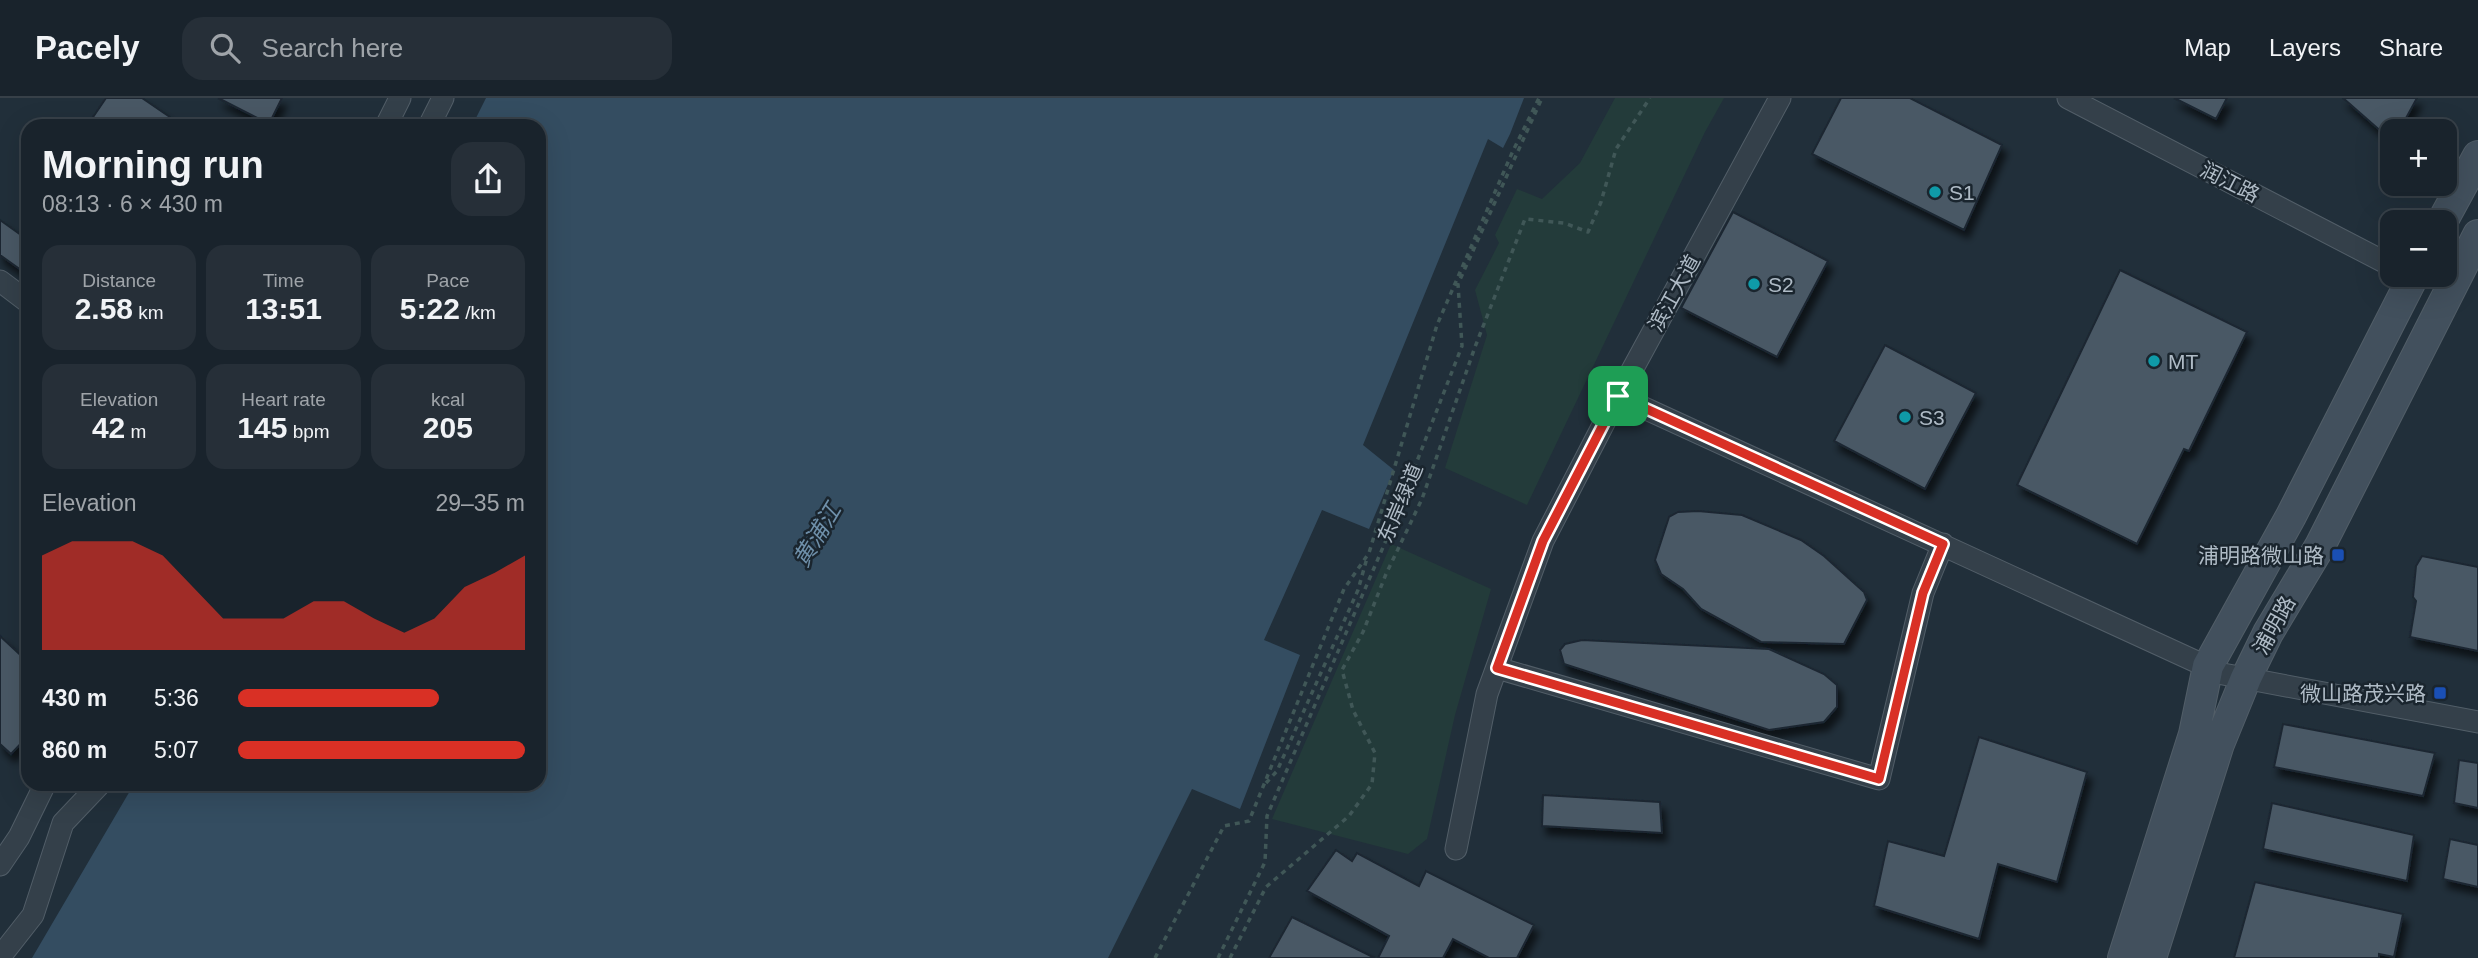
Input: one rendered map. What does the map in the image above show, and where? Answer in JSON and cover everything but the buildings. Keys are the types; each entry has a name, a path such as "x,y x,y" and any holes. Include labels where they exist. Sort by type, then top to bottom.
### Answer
{"main road":[{"path":"2449,210 2478,156"},
{"name":"浦明路","path":"2151,958 2219,744 2226,673 2268,633 2320,546 2478,235"},
{"name":"浦明路","path":"2123,958 2194,734 2226,673 2291,516 2400,287"}],"street":[{"path":"390,119 400,98"},
{"path":"432,119 443,98"},
{"name":"滨江大道","path":"1456,849 1487,694 1543,541 1618,396 1780,98"},
{"name":"润江路","path":"2068,98 2380,259"},
{"path":"0,281 21,297"},
{"path":"1618,396 2226,673 2478,722"},
{"path":"1497,668 1879,779 1923,593 1943,544"},
{"path":"0,864 19,837 42,791"},
{"path":"0,957 6,953 33,915 63,822 93,791"}],"path":[{"path":"1262,787 1277,771 1358,590 1437,325 1512,153 1541,98"},
{"path":"1218,958 1265,862 1267,816 1387,538 1462,346 1458,284 1541,98"},
{"name":"东岸绿道","path":"1230,958 1266,887 1349,816 1372,784 1375,753 1353,710 1342,670 1363,632 1386,574 1422,499 1475,347 1525,219 1564,223 1588,232 1601,202 1616,149 1650,98"},
{"path":"1155,958 1224,826 1249,821 1344,589 1368,553"},
{"path":"1316,683 1323,686"}],"green space":[{"path":"1615,98 1724,98 1705,132 1527,505 1445,468 1487,335 1475,290 1499,243 1495,235 1517,189 1542,199 1580,163"},
{"path":"1391,544 1491,589 1455,715 1427,839 1408,854 1272,819"}],"water":[{"name":"黄浦江","path":"486,98 1524,98 1503,148 1488,139 1363,445 1394,470 1369,529 1322,510 1264,640 1300,655 1240,809 1192,789 1108,958 32,958 130,791 546,791 546,119 476,119"}],"place":[{"name":"S1","path":"1935,192"},
{"name":"S2","path":"1754,284"},
{"name":"MT","path":"2154,361"},
{"name":"S3","path":"1905,417"},
{"name":"浦明路微山路","path":"2338,555"},
{"name":"微山路茂兴路","path":"2440,693"}],"route":[{"path":"1618,396 1943,544 1923,593 1879,779 1497,668 1543,541 1618,396"}]}
